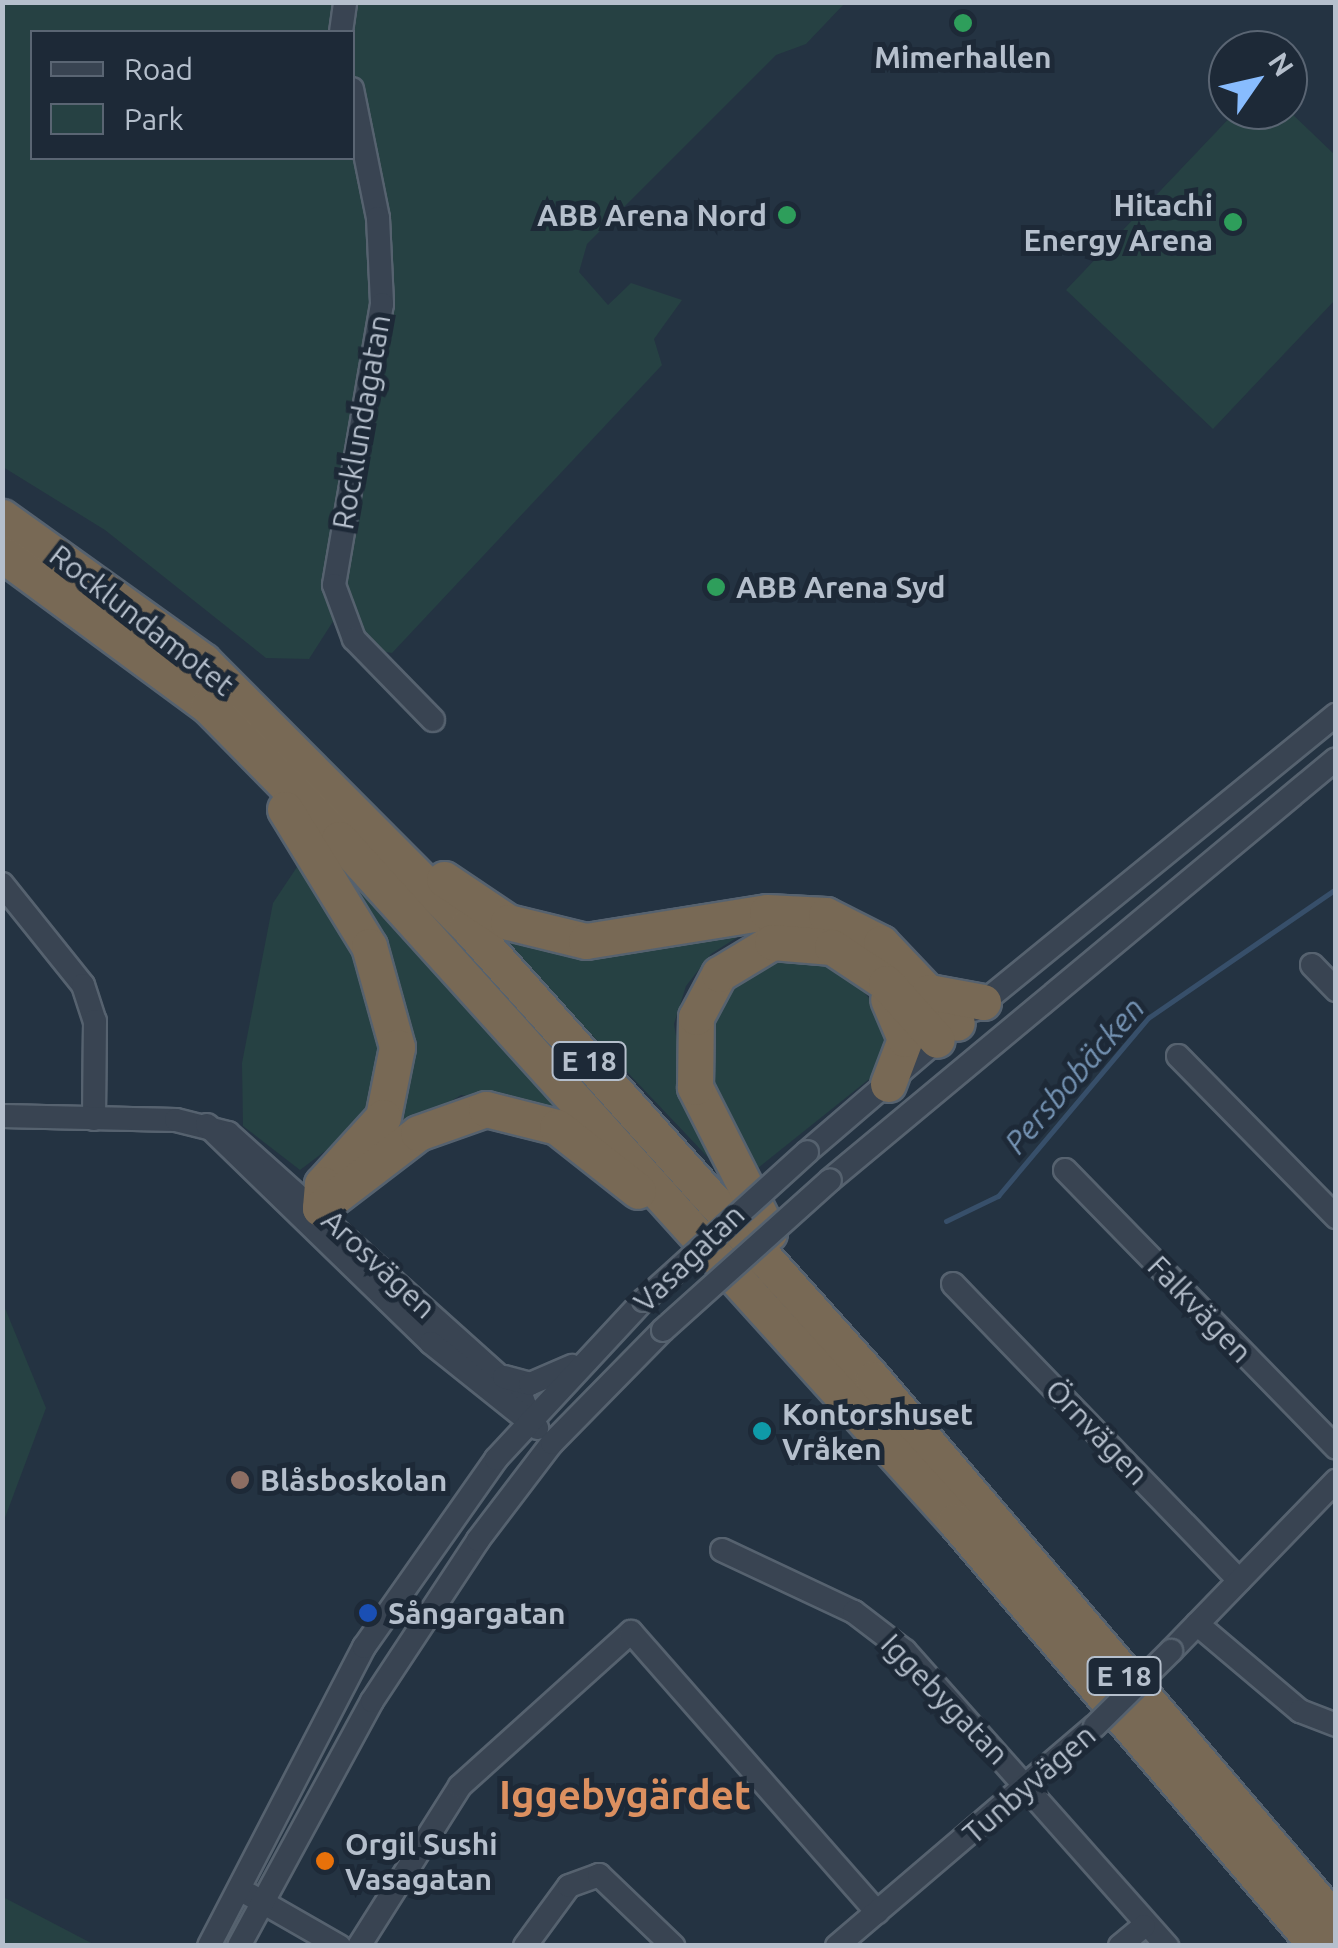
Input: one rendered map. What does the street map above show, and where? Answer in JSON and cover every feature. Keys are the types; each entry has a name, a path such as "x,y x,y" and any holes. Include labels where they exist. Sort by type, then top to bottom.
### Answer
{"highway":[{"name":"Rocklundamotet","path":"2,517 203,662 276,730 314,794"},
{"name":"E 18","path":"2,554 208,706 314,794 1317,1946"},
{"name":"E 18","path":"314,794 802,1301 1336,1922"},
{"name":"E 18","path":"355,839 529,930 630,939 767,912 826,914 881,944 930,992 963,1036"},
{"name":"E 18","path":"312,1215 322,1184 383,1117 397,1048 369,946 355,839"},
{"name":"E 18","path":"802,1301 702,1110 690,1058 696,1017 733,961 788,938 832,947 963,1036"},
{"path":"886,983 905,1039 888,1084"},
{"name":"E 18","path":"312,1215 440,1120 513,1111 581,1143 746,1288"}],"street":[{"path":"341,30 345,2"},
{"name":"Rocklundagatan","path":"355,104 378,218 382,304 334,585 354,640 433,720"},
{"name":"Vasagatan","path":"239,1946 372,1701 552,1444 663,1330 830,1180 963,1036 1336,715"},
{"name":"Vasagatan","path":"210,1946 364,1647 496,1459 589,1357 644,1300 888,1084 963,1036 1336,759"},
{"path":"2,884 83,985 95,1022 94,1119"},
{"path":"1312,965 1336,990"},
{"path":"1178,1056 1336,1218"},
{"name":"Arosvägen","path":"2,1116 207,1125 497,1375 552,1444"},
{"name":"Falkvägen","path":"1065,1170 1336,1448"},
{"name":"Arosvägen","path":"312,1215 470,1376 531,1422"},
{"name":"Örnvägen","path":"953,1284 1240,1580"},
{"path":"497,1375 530,1384 589,1357"},
{"path":"470,1376 499,1417 496,1459"},
{"name":"Tunbyvägen","path":"836,1946 1028,1788 1095,1726 1336,1482"},
{"name":"Iggebygatan","path":"722,1550 883,1631 1028,1788 1144,1926 1167,1946"},
{"path":"1196,1624 1300,1711 1336,1725"},
{"path":"359,1946 460,1786 630,1632 877,1912"},
{"path":"525,1946 569,1886 599,1875 672,1946"},
{"path":"239,1888 338,1946"},
{"path":"1120,1946 1144,1926"}],"green space":[{"path":"2,3 845,3 806,44 776,55 587,244 579,272 608,305 631,283 682,300 654,339 662,365 392,653 362,648 339,612 309,659 266,658 105,530 3,467"},
{"name":"Hitachi Energy Arena","path":"1308,129 1335,155 1335,300 1213,429 1066,290 1218,130"},
{"path":"297,867 332,896 385,1025 369,1118 300,1170 243,1126 242,1063 273,903"},
{"path":"366,893 602,1141 546,1105 461,1095 370,1150 410,1068 401,994 358,894"},
{"path":"485,922 744,933 711,954 686,986 674,1024 689,1112 721,1171"},
{"path":"813,958 858,984 892,1028 883,1068 753,1172 710,1082 706,1042 720,994 759,962"},
{"path":"2,1301 46,1408 3,1523 2,1523"},
{"path":"3,1897 95,1945 3,1945"}],"waterway":[{"name":"Persbobäcken","path":"946,1221 998,1196 1148,1018 1336,889"}],"place":[{"name":"Mimerhallen","path":"963,23"},
{"name":"ABB Arena Nord","path":"787,215"},
{"name":"Hitachi Energy Arena","path":"1233,222"},
{"name":"ABB Arena Syd","path":"716,587"},
{"name":"Kontorshuset Vråken","path":"762,1431"},
{"name":"Blåsboskolan","path":"240,1480"},
{"name":"Sångargatan","path":"368,1613"},
{"name":"Orgil Sushi Vasagatan","path":"325,1861"}],"district":[{"name":"Iggebygärdet","path":"625,1795"}]}
